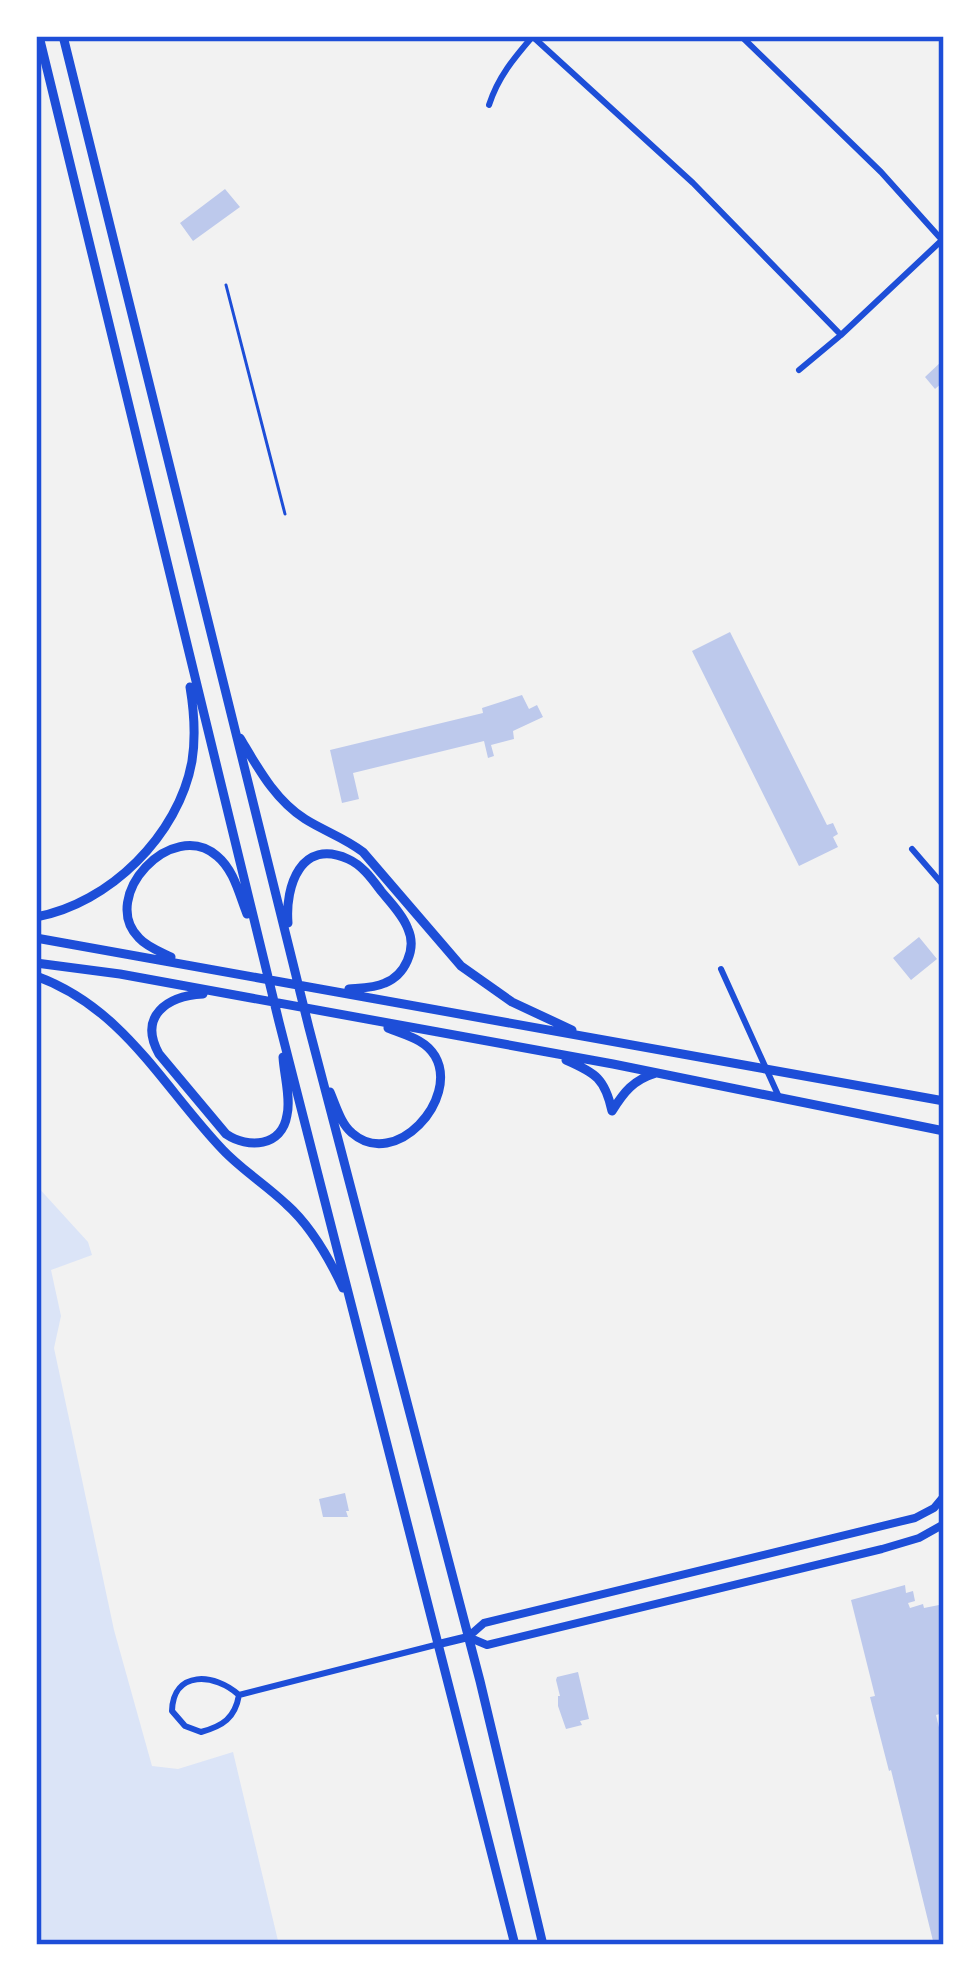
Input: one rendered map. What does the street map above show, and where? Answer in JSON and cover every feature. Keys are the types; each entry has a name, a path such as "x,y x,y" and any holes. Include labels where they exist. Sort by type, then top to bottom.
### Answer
{"main road":[{"path":"39,36 263,959 515,1945"},
{"path":"63,36 542,1945"},
{"path":"36,916 66,909 110,884 148,848 175,812 192,761 195,730 183,634"},
{"path":"235,729 270,787 286,804 363,852 461,965 512,1003 600,1040"},
{"path":"194,965 138,938 127,912 128,898 148,867 164,850 190,844 214,852 232,876 263,959"},
{"path":"293,964 287,917 292,879 301,866 328,854 356,863 408,928 409,955 396,977 384,984 335,991"},
{"path":"36,938 944,1100"},
{"path":"36,962 656,1072 944,1131"},
{"path":"36,976 78,995 117,1025 227,1155 291,1208 315,1239 352,1308"},
{"path":"232,995 180,996 158,1011 152,1033 159,1054 226,1134 250,1145 274,1137 288,1115 279,1022"},
{"path":"309,1028 324,1078 352,1134 380,1144 407,1136 436,1096 440,1069 435,1056 413,1038 342,1015"},
{"path":"550,1053 596,1076 607,1089 612,1111 634,1081 656,1072"}],"street":[{"path":"489,105 506,67 532,36 694,183 841,334"},
{"path":"741,36 943,239 799,370"},
{"path":"912,849 944,886"},
{"path":"722,969 779,1097"},
{"path":"239,1696 468,1636 484,1623 916,1518 944,1496"},
{"path":"468,1636 487,1645 901,1544 944,1524"},
{"path":"220,1681 239,1696 228,1721 202,1732 184,1726 172,1712 172,1700 188,1682 220,1681"}],"lane":[{"path":"226,285 285,514"}],"shaded area":[{"path":"36,1185 88,1242 92,1255 51,1270 61,1316 54,1348 114,1630 152,1766 178,1769 233,1752 279,1945 36,1945"}],"building":[{"path":"225,189 240,207 193,241 180,223"},
{"path":"944,359 944,381 935,389 925,377"},
{"path":"730,632 827,825 833,823 838,834 833,837 838,847 799,866 692,651"},
{"path":"522,695 529,709 537,705 543,717 513,731 514,739 491,745 494,756 488,758 484,741 353,773 359,799 342,803 330,750 483,713 482,708"},
{"path":"919,937 937,959 911,980 893,958"},
{"path":"345,1493 348,1517 323,1517 319,1499"},
{"path":"905,1585 906,1593 913,1591 915,1601 908,1603 910,1608 944,1604 944,1713 936,1715 944,1748 944,1945 934,1945 870,1697 875,1696 851,1600"},
{"path":"578,1672 589,1719 566,1729 556,1680"}]}
